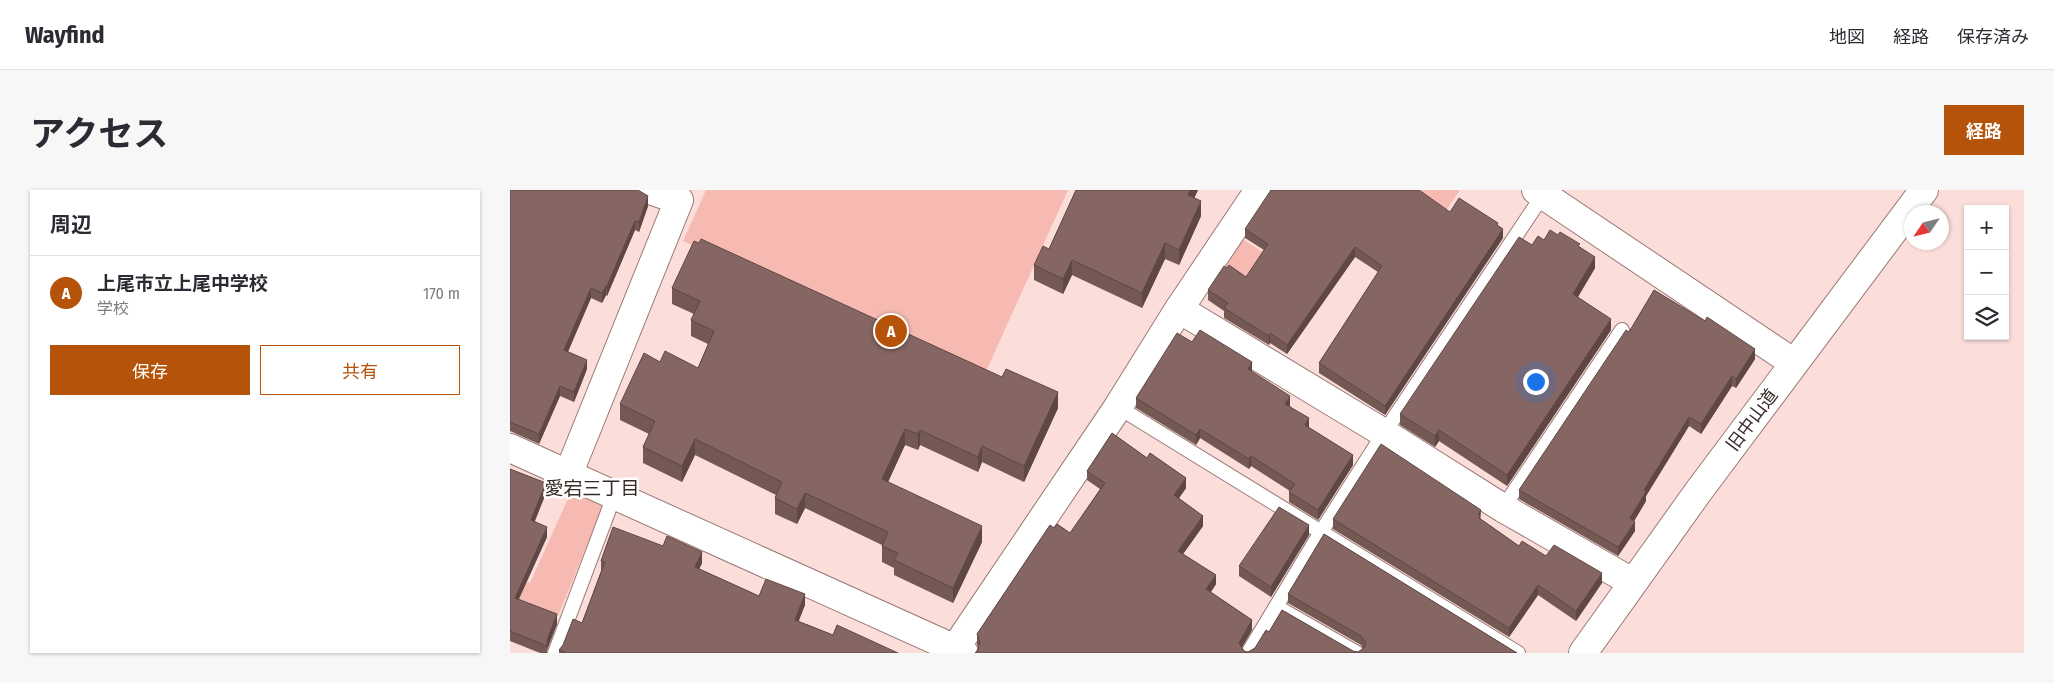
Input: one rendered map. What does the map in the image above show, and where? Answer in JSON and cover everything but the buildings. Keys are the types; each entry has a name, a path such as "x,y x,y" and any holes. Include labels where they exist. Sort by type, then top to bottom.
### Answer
{"street":[{"path":"568,475 679,200 650,190"},
{"path":"510,448 957,652 1118,407 1179,309 1259,190"},
{"name":"旧中山道","path":"1583,653 1632,582 1924,190"},
{"path":"1540,192 1794,363"},
{"path":"1179,309 1384,433 1503,508 1632,582"}],"lane":[{"path":"1248,653 1321,532 1540,192"},
{"path":"1503,508 1622,330"},
{"path":"1118,407 1518,653"},
{"path":"555,653 614,496"},
{"path":"1277,607 1357,653"}],"shaded area":[{"path":"706,190 1068,190 983,378 683,241"},
{"path":"1413,190 1460,190 1445,212"},
{"path":"1241,238 1292,271 1247,275 1243,281 1222,268"},
{"path":"571,492 603,506 558,616 510,600 510,575 530,583"}],"place":[{"name":"上尾市立上尾中学校","path":"891,331"}],"district":[{"name":"愛宕三丁目","path":"592,488"}]}
